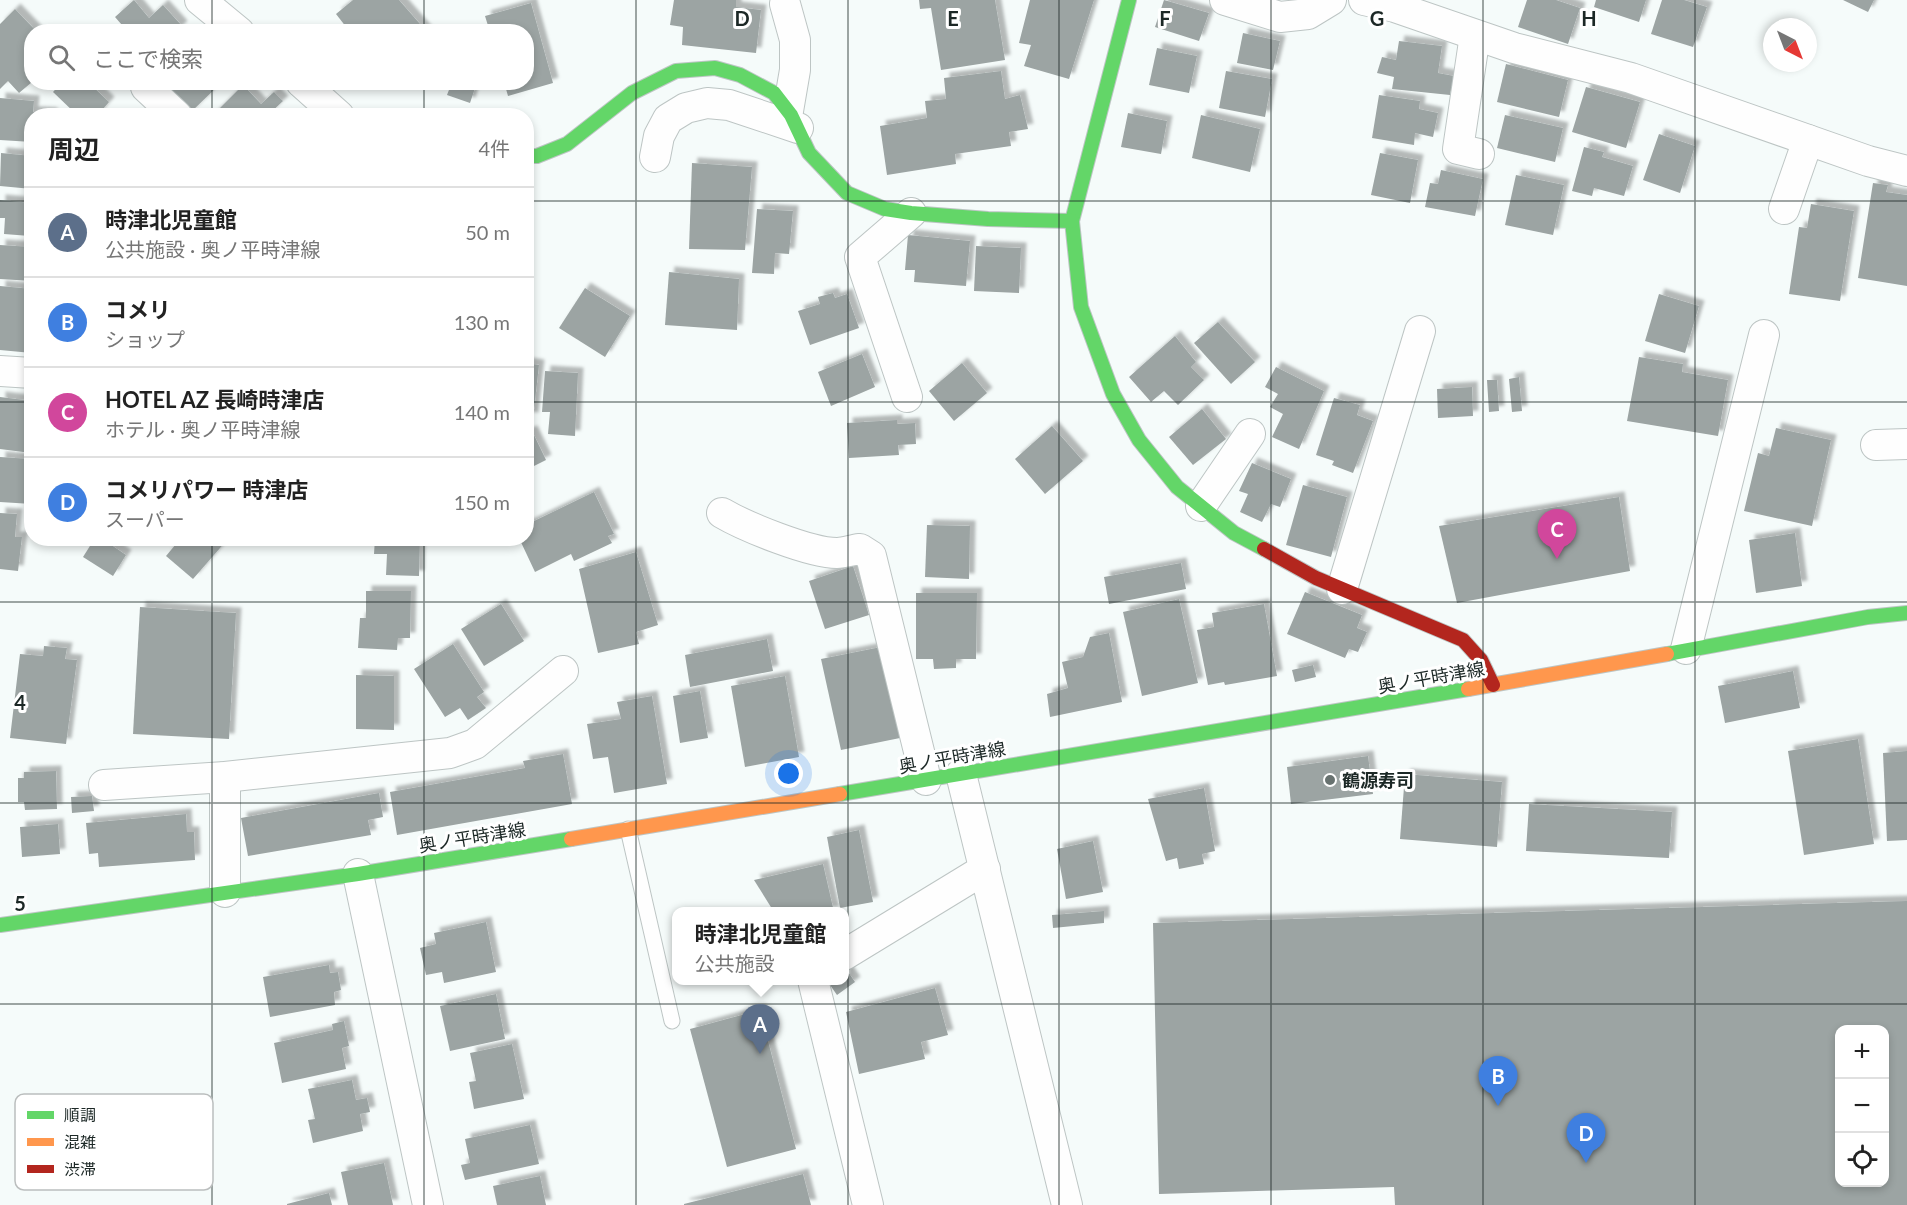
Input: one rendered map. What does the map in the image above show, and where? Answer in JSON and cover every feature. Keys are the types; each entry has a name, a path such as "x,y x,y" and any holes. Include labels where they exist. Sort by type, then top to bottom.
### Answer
{"main road":[{"path":"1129,0 1072,221 1081,307 1113,394 1139,440 1177,487 1234,533 1316,578 1463,640 1477,652 1492,684"},
{"path":"534,156 567,144 632,93 676,71 715,68 740,75 774,93 793,120 809,153 847,193 885,208 911,213 988,219 1072,221"},
{"name":"奥ノ平時津線","path":"0,925 358,874 1492,684 1868,617 1907,613"}],"street":[{"path":"1225,0 1280,17 1308,14 1331,0"},
{"path":"1364,0 1395,7 1514,48 1631,78 1868,161 1907,171"},
{"path":"655,157 659,135 668,119 687,108 707,103 729,105 793,120 795,40 785,4"},
{"path":"205,15 223,24"},
{"path":"1475,35 1458,149 1479,154"},
{"path":"149,90 168,108"},
{"path":"310,90 330,108"},
{"path":"1784,209 1808,140"},
{"path":"907,397 860,257 911,213"},
{"path":"1342,589 1420,331"},
{"path":"1686,649 1764,335"},
{"path":"0,371 24,372"},
{"path":"1201,506 1250,434"},
{"path":"1876,445 1907,444"},
{"path":"722,513 742,525 821,552 838,553 860,549 871,556 926,780"},
{"path":"104,785 225,777 450,753 475,744 563,671"},
{"path":"961,774 1067,1205"},
{"path":"225,777 225,892"},
{"path":"849,951 985,869"},
{"path":"358,874 428,1205"},
{"path":"814,985 868,1205"}],"lane":[{"path":"628,829 672,1021"}],"building":[{"path":"134,0 149,18 163,5 180,24 121,24 115,17"},
{"path":"353,0 399,0 420,24 344,24 336,14"},
{"path":"674,0 736,0 736,7 761,10 756,53 682,45 683,27 670,25"},
{"path":"919,0 995,0 1005,60 941,70 931,8 920,9"},
{"path":"1030,0 1094,0 1069,79 1024,66 1031,45 1019,43"},
{"path":"1164,0 1209,13 1199,41 1155,27"},
{"path":"1527,0 1556,0 1580,8 1568,44 1518,27"},
{"path":"1596,0 1646,0 1639,22 1594,7"},
{"path":"1662,0 1684,0 1707,7 1693,47 1651,34"},
{"path":"1843,0 1874,0 1868,12"},
{"path":"531,3 553,83 534,88 534,24 488,24 485,16"},
{"path":"15,9 29,24 24,24 24,89 19,93 8,81 0,89 0,24"},
{"path":"1243,33 1280,41 1273,70 1237,63"},
{"path":"1399,41 1442,46 1438,73 1454,76 1450,95 1392,89 1394,77 1377,73 1382,57 1396,60"},
{"path":"1157,48 1197,56 1189,93 1149,85"},
{"path":"1506,64 1568,80 1559,117 1497,102"},
{"path":"1001,71 1005,99 1020,95 1028,129 1009,132 1011,146 955,154 956,164 887,175 880,126 927,118 925,101 946,99 944,78"},
{"path":"1226,71 1272,79 1265,117 1219,108"},
{"path":"1586,87 1640,102 1626,148 1572,132"},
{"path":"55,90 96,90 109,102 104,108 70,108 53,92"},
{"path":"167,90 214,90 195,108 183,108"},
{"path":"238,90 248,90 261,104 274,92 283,101 276,108 220,108"},
{"path":"449,90 474,90 470,103 447,95"},
{"path":"506,90 529,90 508,96"},
{"path":"1379,95 1420,101 1419,109 1438,113 1433,137 1415,133 1414,145 1372,138"},
{"path":"0,98 34,101 33,108 24,108 24,142 0,140"},
{"path":"1128,113 1167,121 1161,154 1121,147"},
{"path":"1201,115 1260,129 1250,172 1192,158"},
{"path":"1505,115 1563,128 1555,162 1497,148"},
{"path":"1659,134 1695,146 1680,193 1643,180"},
{"path":"1584,147 1604,152 1602,157 1633,166 1624,196 1594,188 1592,196 1572,191"},
{"path":"1,153 24,155 24,188 0,186"},
{"path":"1380,153 1418,160 1410,203 1371,195"},
{"path":"692,163 752,167 745,250 689,249"},
{"path":"1441,170 1483,179 1475,216 1425,207 1430,183 1438,184"},
{"path":"1516,175 1564,185 1553,235 1505,225"},
{"path":"1873,183 1888,185 1886,192 1907,195 1907,286 1858,278"},
{"path":"0,200 24,202 24,236 4,234 5,218 0,218"},
{"path":"1811,204 1854,211 1840,301 1789,294 1799,227 1807,228"},
{"path":"757,209 793,211 789,254 775,253 774,274 752,273"},
{"path":"908,235 970,241 966,286 914,282 915,270 905,270"},
{"path":"0,245 24,246 24,280 0,279"},
{"path":"976,246 1021,248 1019,293 974,291"},
{"path":"669,272 739,279 737,330 665,325"},
{"path":"0,286 24,288 24,352 0,350"},
{"path":"585,288 630,316 605,357 559,328"},
{"path":"833,293 835,298 847,294 859,328 810,345 798,311 820,304 818,297"},
{"path":"1659,294 1699,306 1685,353 1645,341"},
{"path":"1218,322 1255,362 1231,384 1194,343"},
{"path":"1175,336 1196,362 1191,367 1204,380 1178,405 1164,391 1151,402 1129,377"},
{"path":"862,354 875,387 831,406 818,372"},
{"path":"1639,357 1683,364 1682,372 1728,380 1718,436 1627,421"},
{"path":"962,363 987,393 954,421 929,391"},
{"path":"534,364 539,365 534,409"},
{"path":"1276,367 1324,391 1299,449 1272,437 1283,414 1270,407 1278,394 1265,387"},
{"path":"545,371 578,373 575,436 548,434 550,412 542,412"},
{"path":"1519,377 1522,411 1512,412 1509,379"},
{"path":"1487,380 1497,380 1499,411 1489,412"},
{"path":"1472,387 1473,416 1438,418 1437,389"},
{"path":"0,397 24,400 24,452 0,449"},
{"path":"1334,398 1360,405 1357,415 1373,421 1353,473 1332,465 1334,461 1316,455"},
{"path":"1202,409 1226,439 1193,465 1169,437"},
{"path":"897,420 897,424 915,423 916,444 898,445 899,455 849,458 847,423"},
{"path":"1052,426 1083,461 1045,494 1015,459"},
{"path":"1776,428 1831,440 1812,526 1744,511 1758,453 1769,456"},
{"path":"534,435 546,460 534,466"},
{"path":"0,457 24,459 24,504 0,502"},
{"path":"1252,463 1291,479 1280,507 1271,504 1262,522 1240,512 1248,494 1239,491"},
{"path":"1303,485 1347,497 1331,557 1286,545"},
{"path":"594,492 614,534 608,536 612,543 574,561 571,554 535,572 523,546 534,546 534,521"},
{"path":"1619,497 1630,571 1457,603 1439,526"},
{"path":"0,513 17,514 15,537 22,537 18,571 0,569"},
{"path":"927,525 970,526 969,579 925,577"},
{"path":"1795,533 1802,586 1756,593 1749,540"},
{"path":"90,546 113,546 126,555 113,576 83,557"},
{"path":"174,546 222,546 193,579 166,556"},
{"path":"374,546 420,546 419,576 386,575 387,554 374,554"},
{"path":"636,552 658,625 636,632 639,644 598,653 579,569"},
{"path":"1181,563 1186,589 1109,604 1104,577"},
{"path":"853,566 869,615 825,629 809,581"},
{"path":"366,591 411,591 410,638 398,638 397,650 358,648 360,618 366,618"},
{"path":"1305,592 1362,615 1357,628 1367,632 1358,652 1349,649 1345,658 1287,634"},
{"path":"916,593 977,593 976,659 956,659 956,668 934,669 933,659 916,659"},
{"path":"1179,599 1198,683 1142,696 1123,612"},
{"path":"501,604 524,641 484,666 461,629"},
{"path":"1264,604 1277,676 1225,685 1224,682 1208,685 1197,630 1214,627 1212,613"},
{"path":"140,607 236,613 229,739 133,734"},
{"path":"1109,633 1122,702 1050,717 1047,694 1068,688 1062,662 1083,657 1090,637"},
{"path":"767,639 773,671 690,687 685,655"},
{"path":"453,644 484,692 477,697 486,708 468,720 460,708 445,717 414,669"},
{"path":"44,646 67,648 65,659 77,660 66,744 10,738 20,654 43,656"},
{"path":"881,647 900,738 841,750 821,659"},
{"path":"1313,665 1316,677 1295,682 1292,670"},
{"path":"1793,671 1800,708 1725,723 1718,686"},
{"path":"356,675 394,676 394,730 356,729"},
{"path":"785,676 799,757 745,767 731,686"},
{"path":"700,691 708,738 680,743 673,696"},
{"path":"652,696 667,784 614,793 608,757 593,759 587,724 621,719 617,702"},
{"path":"1858,739 1874,844 1804,855 1788,751"},
{"path":"1907,751 1907,840 1887,841 1883,753"},
{"path":"563,754 572,804 397,835 390,792 525,768 523,761"},
{"name":"鶴源寿司","path":"1368,756 1373,794 1291,804 1287,767"},
{"path":"56,771 57,809 25,810 24,802 18,802 18,778 24,778 24,772"},
{"path":"1405,774 1502,782 1497,847 1400,839"},
{"path":"1204,788 1215,851 1202,854 1204,864 1179,869 1177,858 1166,861 1148,799"},
{"path":"379,793 383,817 368,820 371,835 248,856 241,818"},
{"path":"92,796 94,811 72,813 71,797"},
{"path":"1529,804 1672,812 1669,858 1526,851"},
{"path":"186,814 187,832 194,832 195,860 99,867 98,853 89,854 86,823"},
{"path":"58,824 60,854 22,857 20,827"},
{"path":"859,830 873,902 840,907 827,837"},
{"path":"1093,841 1103,892 1066,899 1057,849"},
{"path":"823,864 833,907 771,907 754,880"},
{"path":"1907,901 1907,1205 1395,1205 1394,1187 1159,1194 1153,923"},
{"path":"1104,911 1104,923 1053,928 1052,915"},
{"path":"486,922 496,972 444,983 442,972 426,975 420,948 436,944 434,933"},
{"path":"329,965 330,973 338,972 341,990 334,992 335,1005 270,1017 263,977"},
{"path":"849,973 855,982 837,995 830,985 849,985"},
{"path":"935,988 948,1035 921,1042 925,1059 859,1074 846,1012"},
{"path":"496,994 505,1039 450,1051 440,1006"},
{"path":"760,1010 796,1149 727,1167 690,1029"},
{"path":"344,1021 349,1046 342,1048 346,1069 282,1083 274,1043 333,1030 332,1024"},
{"path":"512,1044 524,1099 474,1109 469,1082 476,1081 470,1053"},
{"path":"352,1080 356,1100 367,1098 370,1112 360,1114 363,1131 313,1143 308,1120 315,1119 308,1089"},
{"path":"530,1125 539,1164 465,1180 461,1165 470,1163 465,1139"},
{"path":"384,1163 393,1205 348,1205 341,1172"},
{"path":"803,1174 811,1205 684,1205 684,1204"},
{"path":"540,1176 546,1205 497,1205 493,1186"},
{"path":"329,1193 332,1205 287,1205 287,1204"}],"traffic: fast":[{"path":"1129,0 1072,221 1081,307 1113,394 1139,440 1177,487 1234,533 1264,549"},
{"path":"534,156 567,144 632,93 676,71 715,68 740,75 774,93 791,115 809,153 847,193 885,209 911,213 988,219 1072,221"},
{"path":"1667,654 1868,617 1907,613"},
{"path":"840,794 1468,689"},
{"path":"0,925 358,874 571,839"}],"traffic: slow":[{"path":"1468,689 1667,654"},
{"path":"571,839 840,794"}],"traffic: jam":[{"path":"1264,549 1316,578 1463,640 1481,660 1493,685"}],"place":[{"name":"HOTEL AZ 長崎時津店","path":"1557,559"},
{"name":"鶴源寿司","path":"1330,780"},
{"name":"時津北児童館","path":"760,1054"},
{"name":"コメリ","path":"1498,1106"},
{"name":"コメリパワー 時津店","path":"1586,1163"}]}
